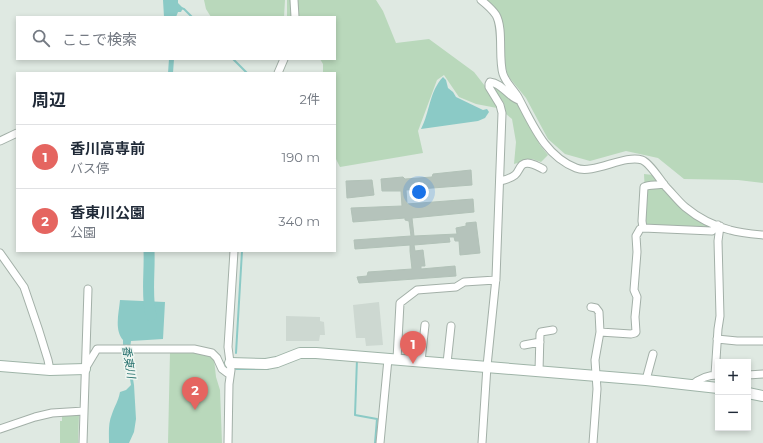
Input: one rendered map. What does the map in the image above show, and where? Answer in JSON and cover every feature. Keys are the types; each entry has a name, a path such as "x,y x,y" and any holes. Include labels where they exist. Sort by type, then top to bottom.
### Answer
{"street":[{"path":"294,0 295,16"},
{"path":"480,0 489,6 496,15 499,26 504,75 543,143 554,154 569,165 578,169 588,170 633,159 642,160 684,206 705,220 730,230 763,235"},
{"path":"278,72 284,60"},
{"path":"482,443 487,366 496,280 502,113 500,105 488,87 490,82 497,84 513,99 519,100"},
{"path":"0,140 16,134"},
{"path":"500,181 516,175 522,165 527,163 543,169"},
{"path":"643,228 644,187 659,186 664,184"},
{"path":"600,332 635,334 636,332 635,317 637,297 634,290 637,252 636,236 640,229 712,231 719,226"},
{"path":"717,359 717,339 720,316 719,226"},
{"path":"228,443 231,370 228,347 234,252"},
{"path":"0,253 24,288 39,331 50,370"},
{"path":"380,443 400,303 417,290 456,287 464,282 496,280"},
{"path":"83,443 88,289"},
{"path":"591,307 596,308 599,312 600,332 595,360 597,389 593,443"},
{"path":"421,361 425,325"},
{"path":"447,363 451,326"},
{"path":"539,371 541,332 554,330"},
{"path":"717,339 763,341"},
{"path":"524,345 540,342"},
{"path":"85,369 97,349 194,349 212,353 217,358 222,369 230,375"},
{"path":"230,363 266,364 300,353 308,353 487,366 715,388"},
{"path":"645,380 653,354"},
{"path":"0,366 50,370 85,369"},
{"path":"751,375 763,374"},
{"path":"692,385 700,378 715,375"},
{"path":"751,394 763,396"},
{"path":"0,429 35,417 84,411"}],"shaded area":[{"path":"379,302 383,345 366,346 365,338 356,338 353,305"},
{"path":"286,316 320,317 320,321 324,322 325,335 320,335 319,341 286,341"}],"green space":[{"path":"204,0 285,0 284,16 210,16 206,9"},
{"path":"287,0 376,0 383,11 396,43 429,39 474,72 492,95 497,108 476,104 459,97 444,75 437,80 418,131 423,153 340,167 336,159 336,72 323,72 323,64 321,60 336,60 336,16 287,16"},
{"path":"486,0 763,0 763,183 738,180 684,179 658,158 626,151 590,161 565,154 548,139 526,98 508,76 504,62 501,16"},
{"path":"494,86 507,97 519,104 540,145 548,155 541,162 532,159 514,164 516,142 512,119 506,114 504,103 493,88"},
{"path":"644,174 653,175 671,198 692,215 710,225 710,228 646,226 643,222 645,194"},
{"path":"187,351 208,355 214,359 216,377 220,390 222,443 168,443 170,352"},
{"path":"77,413 79,415 78,443 60,443 60,421 62,421 62,414"}],"water":[{"path":"163,0 178,0 178,3 183,8 181,12 178,12 176,16 164,16"},
{"path":"169,60 174,60 173,72 168,72"},
{"path":"443,77 446,80 448,88 456,97 483,110 487,109 489,112 485,118 478,121 421,129 432,96 438,83"},
{"path":"120,300 165,302 163,339 131,341 129,355 134,385 136,419 134,432 129,443 109,443 110,421 120,392 126,390 131,385 128,367 123,360 123,340 120,336 118,326"}],"building":[{"path":"471,170 472,185 406,190 407,204 473,199 474,212 412,218 414,236 457,234 456,228 466,226 466,223 476,222 480,253 460,255 459,241 455,241 454,237 449,237 450,242 414,245 415,251 423,250 425,266 421,266 421,269 455,266 456,276 359,283 357,277 367,276 368,272 412,269 410,245 355,249 354,240 411,236 409,221 405,220 405,218 353,222 351,208 402,206 401,191 382,191 381,179 432,177 433,174"},
{"path":"372,180 374,195 347,198 346,181"}],"waterway":[{"path":"181,8 191,16"},
{"path":"234,60 246,72"},
{"name":"香東川","path":"149,252 148,292 151,316"},
{"path":"236,353 242,252"},
{"path":"357,359 355,415 377,419 375,443"},
{"path":"236,369 268,369"}],"place":[{"name":"香川高専前","path":"413,364"},
{"name":"香東川公園","path":"195,410"}]}
